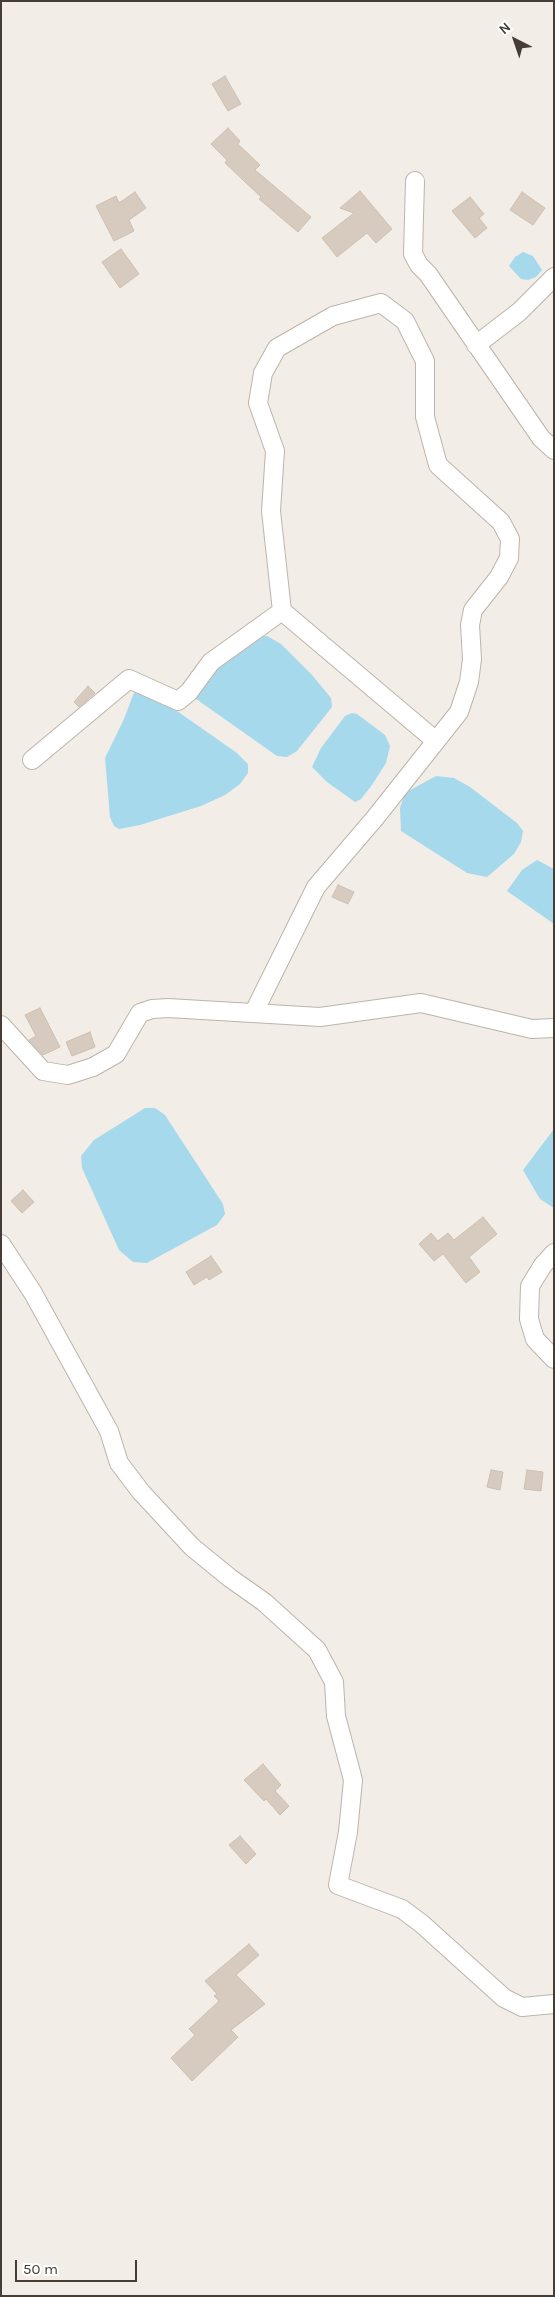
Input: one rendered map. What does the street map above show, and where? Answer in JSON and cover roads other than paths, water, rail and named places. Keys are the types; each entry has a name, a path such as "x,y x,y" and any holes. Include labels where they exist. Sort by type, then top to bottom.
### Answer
{"street":[{"path":"415,181 414,254 419,265 428,274 541,438 554,450"},
{"path":"476,344 519,312 554,277"},
{"path":"254,1012 316,887 436,741 459,712 469,682 472,659 470,625 473,610 499,577 510,558 510,539 501,522 438,465 425,417 425,360 405,320 381,303 333,316 277,348 262,373 258,403 275,451 271,511 282,611 436,741"},
{"path":"32,760 129,679 178,701 189,692 211,662 282,611"},
{"path":"1,1025 43,1071 68,1075 93,1067 116,1054 140,1013 168,1008 320,1017 421,1003 532,1029 554,1028"},
{"path":"1,1244 33,1293 109,1431 120,1462 141,1492 192,1547 230,1578 264,1602 316,1650 334,1682 336,1716 353,1780 348,1832 338,1885 402,1909 422,1924 504,1998 522,2007 554,2004"},
{"path":"554,1253 543,1265 530,1286 529,1319 535,1339 554,1359"}],"water":[{"path":"523,252 533,256 542,270 536,277 528,280 521,279 509,266 515,257"},
{"path":"267,636 281,644 312,675 331,698 332,707 297,751 287,757 277,756 192,696 213,672 244,644 256,637"},
{"path":"135,690 147,690 237,753 248,764 248,773 240,784 225,795 201,806 140,825 119,829 114,826 110,817 105,758 124,719"},
{"path":"352,713 357,714 385,735 390,746 386,763 361,799 355,802 327,782 312,767 321,748 345,716"},
{"path":"436,776 454,778 470,787 517,823 523,831 521,842 514,854 487,877 467,873 401,831 400,808 405,793"},
{"path":"537,860 554,869 554,924 507,891 522,870"},
{"path":"145,1108 155,1108 165,1115 223,1204 225,1214 217,1225 147,1263 133,1262 119,1250 82,1168 81,1156 94,1140"},
{"path":"554,1129 554,1208 540,1199 523,1170"}]}
